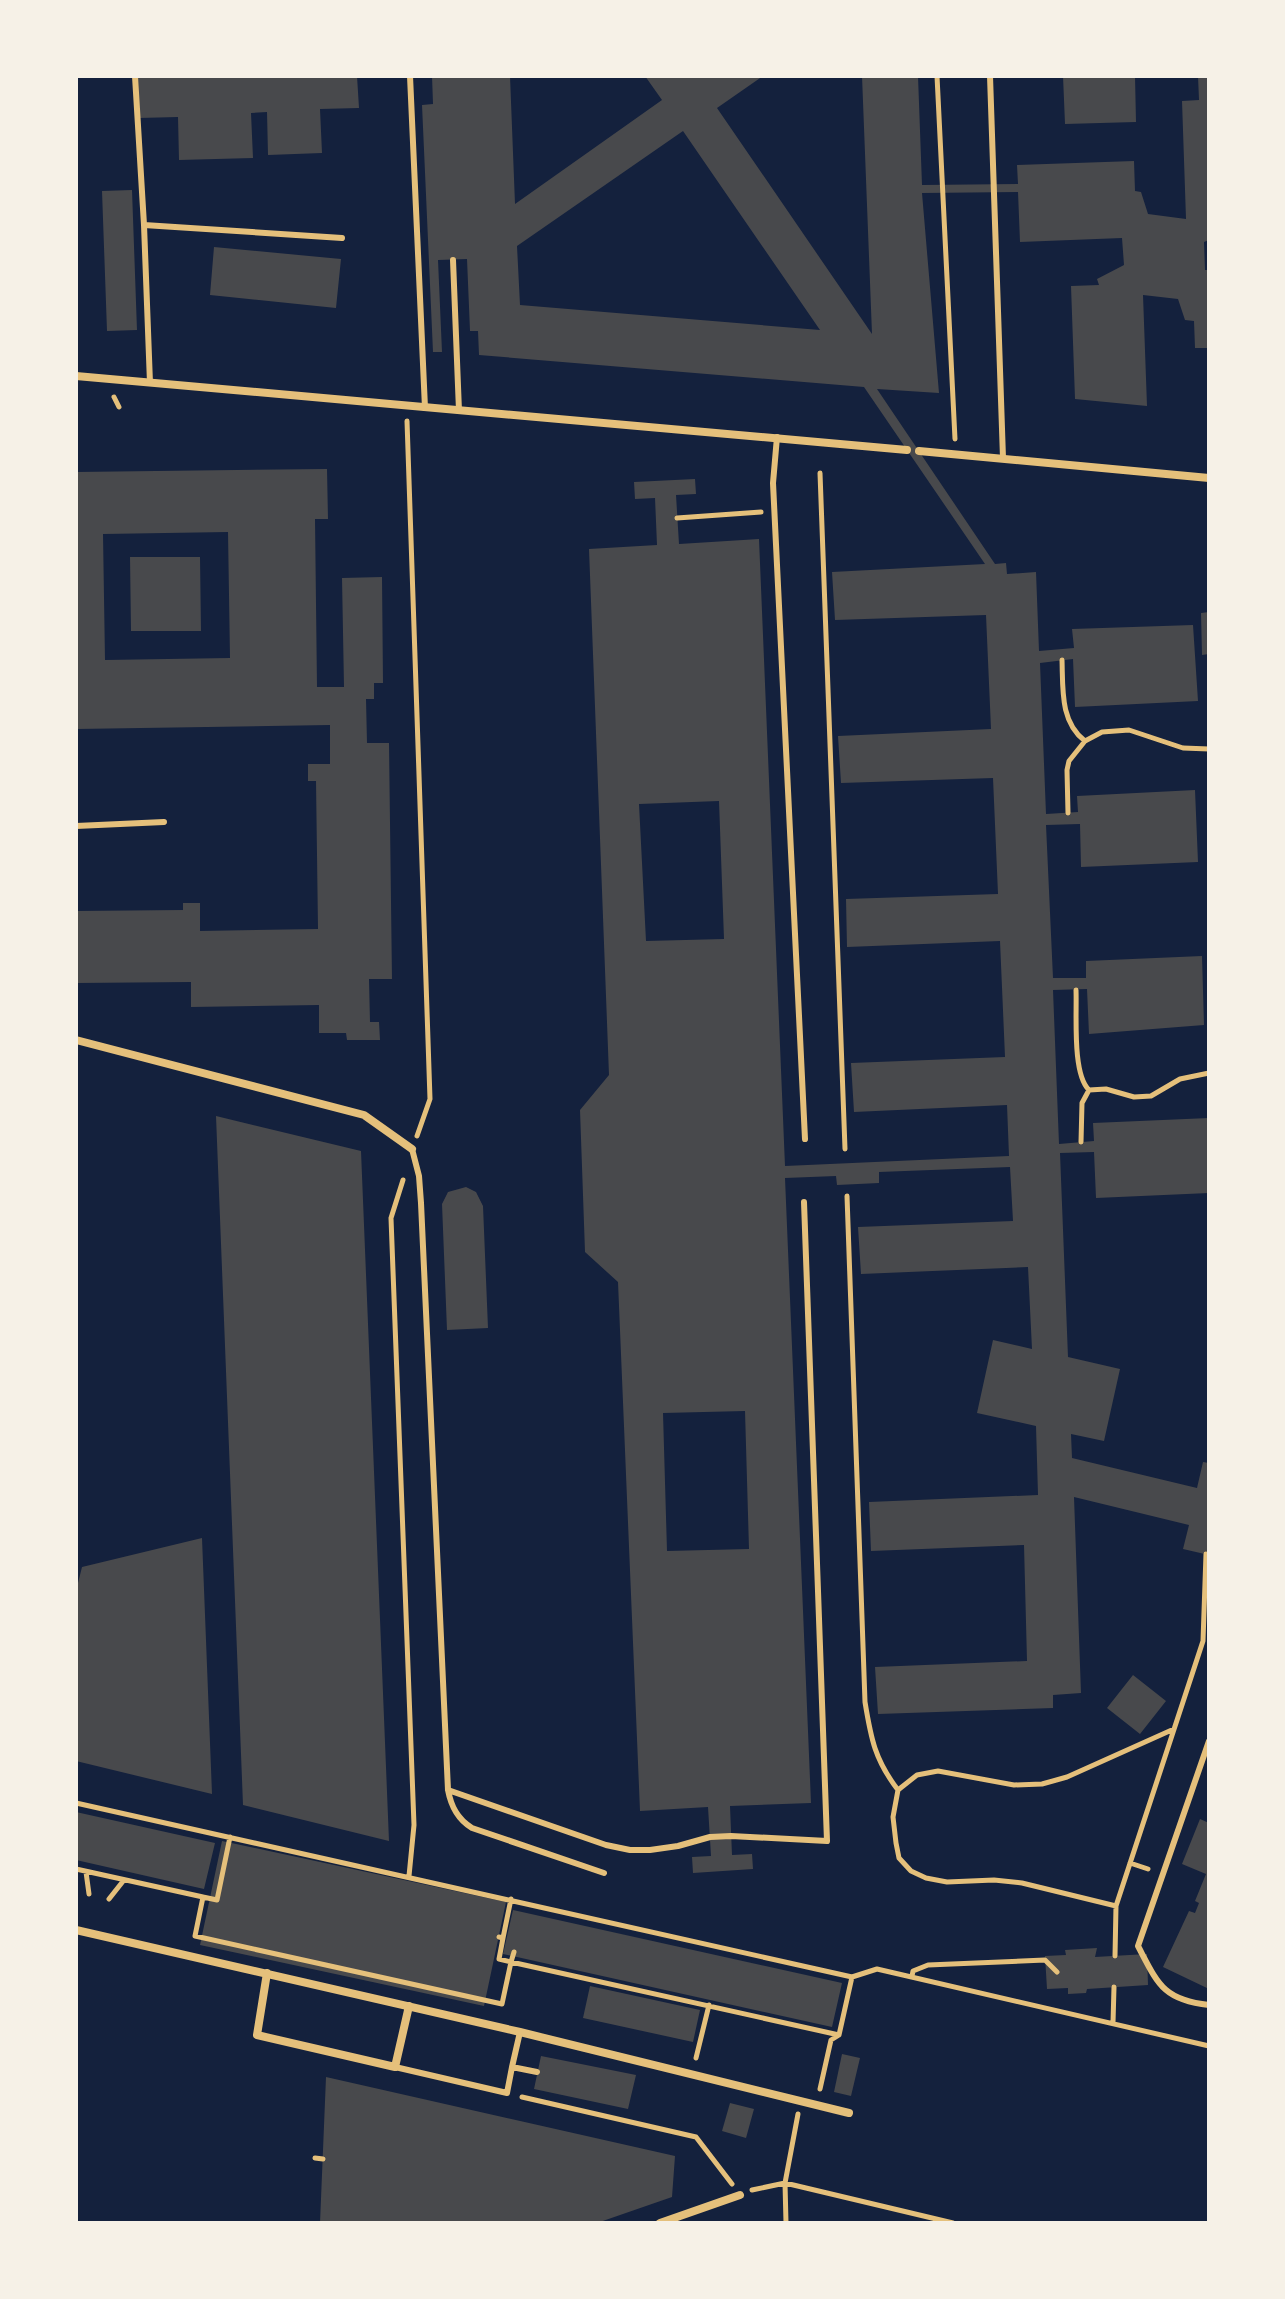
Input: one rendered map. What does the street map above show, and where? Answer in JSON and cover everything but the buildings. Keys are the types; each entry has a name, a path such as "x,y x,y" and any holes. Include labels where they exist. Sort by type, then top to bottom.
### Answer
{"street":[{"path":"76,376 907,450"},
{"path":"919,451 1209,478"},
{"path":"76,1040 364,1115 412,1149"},
{"path":"76,1930 520,2032 849,2113"},
{"path":"267,1973 257,2035 395,2067 409,2006"},
{"path":"660,2223 740,2195"}],"lane":[{"path":"135,76 150,383"},
{"path":"410,76 425,408"},
{"path":"990,76 1003,458"},
{"path":"144,225 342,238"},
{"path":"453,260 459,411"},
{"path":"777,437 774,512 805,1139"},
{"path":"76,826 164,822"},
{"path":"412,1149 419,1176 421,1203 448,1790 456,1813 472,1828 604,1873"},
{"path":"448,1790 606,1845 630,1850 664,1848 710,1837 731,1836 827,1841 804,1202"},
{"path":"1209,1741 1138,1946 1166,1992 1209,2005"},
{"path":"395,2067 507,2093 520,2032"},
{"path":"512,2067 537,2072"}],"path":[{"path":"937,76 955,454"},
{"path":"114,397 119,407"},
{"path":"408,434 430,1099 391,1218 414,1825 409,1876"},
{"path":"820,473 845,1149"},
{"path":"677,518 774,512"},
{"path":"1062,660 1066,716 1073,732 1085,741"},
{"path":"1068,813 1069,761 1085,741 1102,732 1129,730 1183,748 1209,749"},
{"path":"1076,990 1078,1065 1081,1080 1089,1090"},
{"path":"1089,1090 1106,1089 1134,1097 1151,1096 1180,1079 1209,1073"},
{"path":"1081,1142 1082,1103 1089,1090"},
{"path":"847,1196 865,1702 871,1743 882,1769 898,1790"},
{"path":"1115,1956 1116,1906 1203,1641 1206,1554"},
{"path":"1116,1906 1022,1883 994,1880 947,1882 911,1871 899,1858 896,1843 893,1817 898,1790 917,1775 938,1771 1014,1785 1042,1784 1067,1777 1174,1729"},
{"path":"76,1803 852,1977 877,1969 1209,2046"},
{"path":"76,1869 217,1900 225,1877 230,1837"},
{"path":"86,1872 89,1894"},
{"path":"109,1899 124,1880"},
{"path":"203,1897 195,1936 502,2004 514,1952"},
{"path":"511,1899 499,1959 839,2035"},
{"path":"912,1976 913,1971 928,1965 1045,1960 1057,1972"},
{"path":"839,2035 840,2010 852,1977"},
{"path":"1113,2023 1114,1987"},
{"path":"692,2073 709,2005"},
{"path":"816,2105 831,2040 839,2035"},
{"path":"507,2093 696,2137 740,2195 764,2186 785,2183 953,2223"},
{"path":"786,2223 785,2183 801,2101"},
{"path":"315,2158 323,2159"}]}
